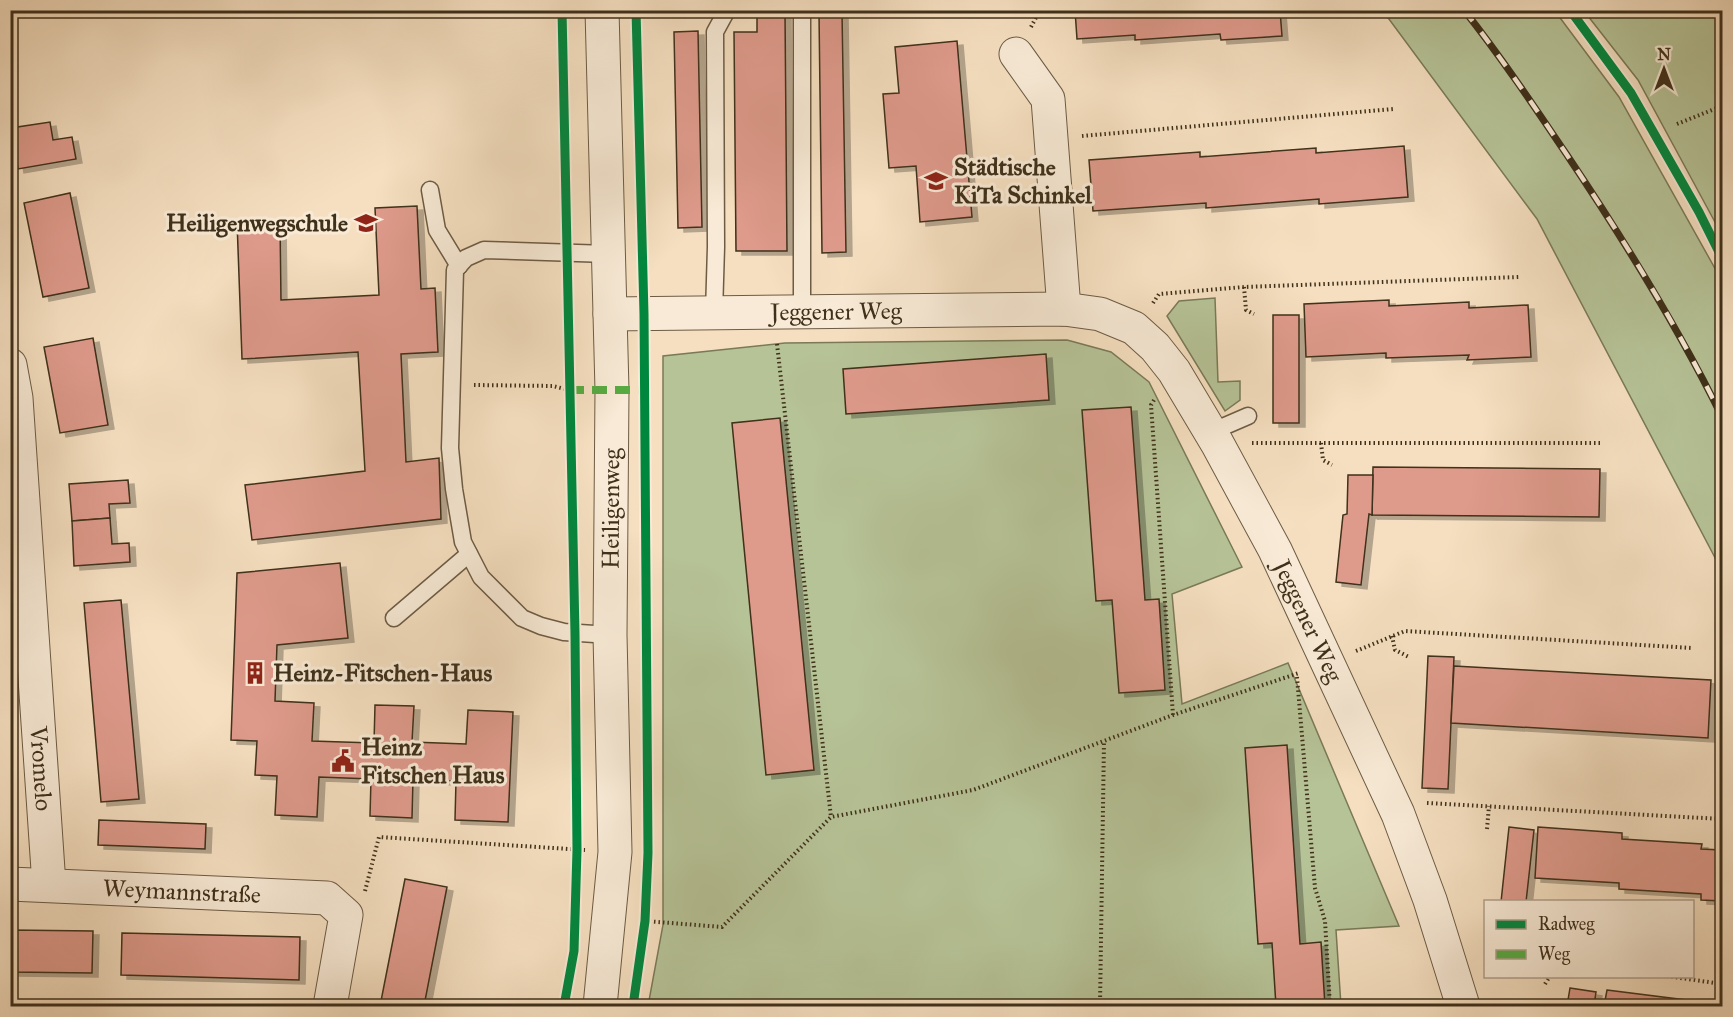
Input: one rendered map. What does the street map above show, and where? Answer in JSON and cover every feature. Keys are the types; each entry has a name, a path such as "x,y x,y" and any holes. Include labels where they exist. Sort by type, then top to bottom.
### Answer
{"street":[{"name":"Heiligenweg","path":"600,1006 615,852 610,635 612,390 602,10"},
{"path":"1016,54 1048,99 1064,309"},
{"name":"Jeggener Weg","path":"610,314 1064,309 1100,314 1134,328 1155,347 1174,371 1214,438 1275,550 1398,814 1430,900 1463,1006"},
{"name":"Vromelo","path":"10,365 49,885"},
{"name":"Weymannstraße","path":"10,884 327,897 346,915"},
{"path":"330,1006 346,915"}],"lane":[{"path":"714,313 715,32 721,17 727,10"},
{"path":"788,311 802,14 800,10"},
{"path":"430,190 436,230 459,266"},
{"path":"608,254 484,250 466,258 455,270 450,448 453,489 463,542 481,577 522,618 564,632 610,635"},
{"path":"1214,438 1248,416"},
{"path":"394,618 469,554"}],"path":[{"path":"1677,124 1722,106"},
{"path":"1052,139 1393,109"},
{"path":"1134,328 1160,294 1244,287 1519,277"},
{"path":"1244,287 1246,310 1254,314"},
{"path":"788,311 831,817"},
{"path":"1173,715 1151,405 1174,371"},
{"path":"452,384 553,387 569,390"},
{"path":"1214,438 1321,443 1602,443"},
{"path":"1321,443 1323,460 1332,465"},
{"path":"645,921 722,927 831,817 973,790 1173,715 1297,674 1405,632 1692,648"},
{"path":"1392,636 1395,650 1409,657"},
{"path":"1297,674 1315,888 1324,921 1330,1006"},
{"path":"1100,1006 1104,741"},
{"path":"1398,814 1420,803 1722,819"},
{"path":"1487,829 1489,807"},
{"path":"346,915 366,891 379,837 615,852"},
{"path":"1545,984 1549,978"},
{"path":"1681,978 1722,984"}],"green space":[{"path":"1383,11 1555,11 1619,97 1722,281 1722,571 1537,219"},
{"path":"1584,11 1722,11 1722,235 1638,80"},
{"path":"1215,298 1218,382 1240,381 1240,400 1225,411 1167,316 1179,301"},
{"path":"1067,340 1111,352 1149,382 1242,567 1172,594 1182,704 1288,663 1399,926 1336,930 1341,1006 648,1006 663,925 663,356 785,343"}],"building":[{"path":"1075,10 1280,10 1282,36 1221,40 1220,34 1135,40 1135,35 1077,39"},
{"path":"785,12 787,251 736,251 734,32 757,32 757,13"},
{"path":"819,13 842,13 846,252 822,253"},
{"path":"698,31 702,227 678,228 674,32"},
{"name":"Städtische KiTa Schinkel","path":"957,41 972,217 920,222 916,166 889,168 883,94 899,93 895,47"},
{"path":"50,122 53,140 72,137 76,159 18,169 11,128"},
{"path":"1404,146 1408,197 1319,204 1319,199 1206,208 1206,203 1093,211 1089,160 1200,152 1200,157 1316,148 1316,153"},
{"path":"70,193 89,288 43,297 24,203"},
{"path":"417,206 421,289 435,288 438,352 401,354 406,462 439,458 441,519 252,540 245,485 365,471 358,352 242,359 237,221 280,220 281,300 379,295 375,208"},
{"path":"1389,300 1389,306 1469,302 1469,308 1528,305 1531,357 1467,360 1469,355 1386,358 1386,353 1306,357 1304,304"},
{"path":"1273,315 1299,315 1299,423 1273,423"},
{"path":"93,338 108,425 60,433 44,347"},
{"path":"1046,354 1049,400 846,414 843,369"},
{"path":"1131,407 1145,600 1159,599 1165,690 1119,693 1112,600 1096,601 1082,410"},
{"path":"780,418 814,770 766,775 732,423"},
{"path":"1373,467 1600,469 1599,517 1372,515"},
{"path":"1348,475 1373,475 1372,515 1369,514 1361,585 1336,582 1343,515 1347,514"},
{"path":"128,480 130,503 109,504 110,518 72,521 69,484"},
{"path":"110,518 112,544 129,543 130,562 74,566 72,521"},
{"name":"Heinz-Fitschen-Haus","path":"340,563 348,638 277,645 275,701 314,703 312,741 374,743 375,705 414,706 412,742 466,744 468,710 513,712 508,822 455,820 456,781 413,780 412,818 370,816 371,779 319,777 317,817 275,815 277,776 255,775 257,741 231,740 237,573"},
{"path":"121,600 139,799 101,802 84,603"},
{"path":"1428,656 1454,657 1448,789 1422,788"},
{"path":"1454,666 1711,680 1708,738 1451,723"},
{"path":"1287,745 1300,944 1321,942 1325,1006 1276,1006 1272,943 1258,944 1245,748"},
{"path":"99,820 206,824 205,849 98,845"},
{"path":"1509,827 1534,830 1526,900 1501,900"},
{"path":"1538,827 1622,833 1622,839 1702,844 1701,849 1722,850 1722,901 1701,900 1701,894 1619,889 1619,883 1535,878"},
{"path":"405,879 447,887 424,1006 380,1006"},
{"path":"10,930 93,931 92,973 10,972"},
{"path":"122,933 300,937 299,980 121,975"},
{"path":"1570,988 1596,992 1594,1006 1567,1006"},
{"path":"1607,990 1686,1000 1685,1003 1712,1006 1604,1006"}],"railway":[{"path":"1464,10 1530,100 1609,219 1668,316 1722,417"}],"marked path":[{"path":"569,390 645,390"}],"cycle path":[{"path":"562,10 575,634 577,850 574,951 564,1006"},
{"path":"633,1006 645,921 648,853 644,314 636,10"},
{"path":"1570,10 1631,93 1699,212 1722,258"}],"place":[{"name":"Städtische KiTa Schinkel","path":"936,181"},
{"name":"Heiligenwegschule","path":"366,223"},
{"name":"Heinz-Fitschen-Haus","path":"255,673"},
{"name":"Heinz Fitschen Haus","path":"343,761"}]}
